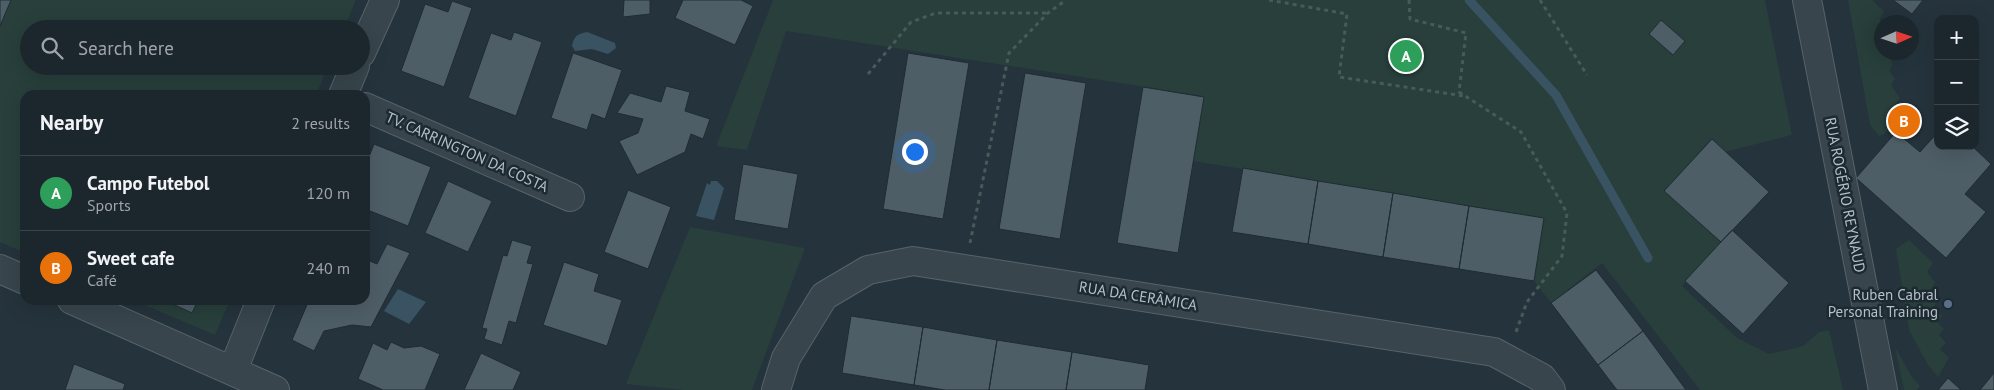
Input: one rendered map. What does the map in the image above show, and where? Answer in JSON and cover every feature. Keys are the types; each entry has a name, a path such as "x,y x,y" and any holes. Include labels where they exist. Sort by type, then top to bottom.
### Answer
{"street":[{"path":"370,33 385,0"},
{"name":"RUA ROGÉRIO REYNAUD","path":"1807,0 1883,390"},
{"path":"345,90 352,75"},
{"name":"TV. CARRINGTON DA COSTA","path":"370,109 570,197"},
{"name":"RUA DA CERÂMICA","path":"776,390 786,358 824,296 868,270 913,261 1494,352 1542,378 1551,390"},
{"path":"0,269 20,278"},
{"path":"84,305 233,370 274,390"},
{"path":"233,370 258,305"}],"path":[{"path":"975,220 1008,53 1048,13 1066,0"},
{"path":"1269,0 1347,14 1339,77 1465,96"},
{"path":"1409,0 1410,19 1466,33 1459,92 1521,132 1567,213 1562,256 1527,302 1506,359"},
{"path":"1540,0 1587,75"},
{"path":"868,74 911,22 936,13 1048,13"}],"green space":[{"path":"0,0 356,0 348,20 20,20 20,75 324,75 318,90 20,90 20,251 0,242"},
{"path":"773,0 1765,0 1792,135 1725,152 1711,139 1665,190 1721,242 1682,286 1737,338 1769,354 1803,346 1819,332 1829,330 1843,390 1700,390 1602,263 1551,303 1534,281 1544,218 1193,161 1203,96 786,31 747,150 716,146"},
{"path":"1848,0 1872,0 1884,11 1882,15 1874,15 1874,60 1890,60 1893,64 1889,70 1895,79 1891,85 1900,98 1895,104 1902,114 1884,134 1879,136 1870,125"},
{"path":"690,227 805,248 752,390 683,390 626,384"},
{"path":"1909,240 1933,263 1927,272 1935,282 1931,289 1938,298 1934,306 1942,316 1937,322 1944,329 1939,335 1946,343 1940,349 1949,358 1938,377 1928,365 1909,330 1896,249"},
{"path":"145,305 228,305 215,335"},
{"path":"1895,347 1912,377 1920,386 1917,390 1904,390"}],"water":[{"path":"587,32 615,43 616,48 608,54 592,49 575,51 572,46 575,38"},
{"path":"711,181 717,181 724,188 714,220 696,216 707,183 710,185"},
{"path":"398,289 426,302 409,324 384,311"}],"building":[{"path":"0,0 11,0 0,26"},
{"path":"624,0 650,0 650,14 623,17"},
{"path":"683,0 741,0 753,6 735,45 675,18"},
{"path":"1893,0 1923,0 1912,14"},
{"path":"452,1 472,8 444,87 401,71 425,4 448,12"},
{"path":"1661,20 1685,41 1673,55 1649,34"},
{"path":"514,32 542,42 516,116 468,98 491,33 511,40"},
{"path":"573,53 622,70 605,119 592,114 587,130 551,118"},
{"path":"908,53 969,63 943,219 883,209"},
{"path":"1025,73 1086,83 1060,239 999,229"},
{"path":"666,86 690,92 685,111 710,119 703,139 691,134 685,152 637,175 619,141 638,133 643,119 617,113 630,93 661,102"},
{"path":"1143,87 1204,97 1178,253 1117,243"},
{"path":"1896,132 1920,152 1934,136 1934,150 1976,150 1991,164 1965,194 1986,212 1946,258 1856,178"},
{"path":"1712,139 1769,192 1721,242 1664,191"},
{"path":"374,144 431,167 408,226 370,211 370,154"},
{"path":"743,164 798,174 788,229 734,220"},
{"path":"1243,168 1318,181 1308,244 1232,232"},
{"path":"448,181 492,201 468,252 425,233"},
{"path":"1318,181 1393,193 1383,257 1308,244"},
{"path":"628,190 671,207 648,269 604,252"},
{"path":"1393,193 1469,206 1459,269 1383,257"},
{"path":"1469,206 1544,218 1534,281 1459,269"},
{"path":"1732,230 1789,283 1743,334 1685,281"},
{"path":"512,240 532,246 527,263 533,264 516,323 509,321 502,345 484,339 487,329 482,328 503,255 507,256"},
{"path":"387,244 410,253 371,327 352,325 324,331 314,351 292,340 307,305 370,305 370,261 377,264"},
{"path":"564,262 599,274 594,291 622,300 607,346 543,325"},
{"path":"1596,270 1643,331 1598,365 1551,303"},
{"path":"175,305 196,305 192,313"},
{"path":"851,316 923,327 914,385 842,373"},
{"path":"923,327 997,340 989,390 945,390 914,385"},
{"path":"1643,331 1686,390 1617,390 1598,365"},
{"path":"997,340 1072,352 1066,390 989,390"},
{"path":"391,342 404,348 421,346 440,354 425,390 383,390 358,379 373,343 387,350"},
{"path":"1072,352 1149,365 1145,390 1066,390"},
{"path":"481,353 521,372 513,390 464,390"},
{"path":"74,364 125,384 123,390 65,390"},
{"path":"1994,373 1994,390 1980,390"},
{"path":"1948,378 1961,390 1938,390"}],"waterway":[{"path":"1469,0 1556,95 1648,258"}],"place":[{"name":"Campo Futebol","path":"1406,56"},
{"name":"Sweet cafe","path":"1904,121"},
{"name":"Ruben Cabral Personal Training","path":"1948,304"}]}
